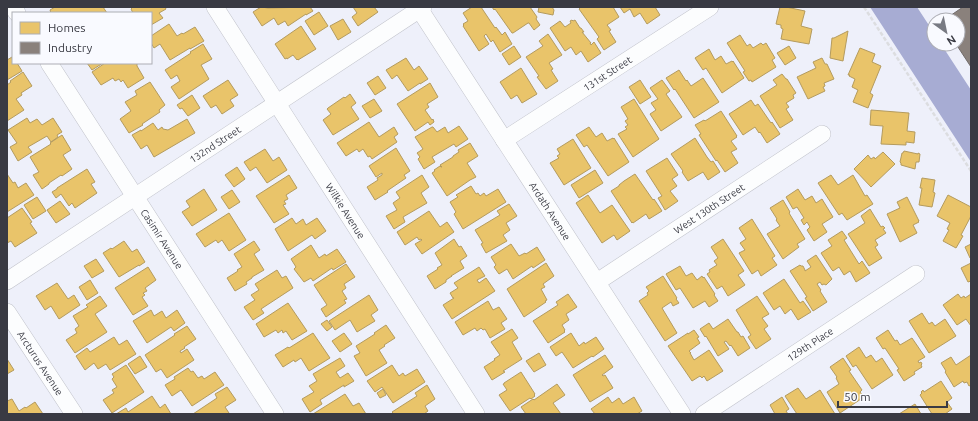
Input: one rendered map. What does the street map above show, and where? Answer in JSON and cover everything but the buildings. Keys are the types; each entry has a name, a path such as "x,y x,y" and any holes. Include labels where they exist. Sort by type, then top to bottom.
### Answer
{"street":[{"name":"Wilkie Avenue","path":"215,7 476,414"},
{"name":"131st Street","path":"504,140 710,7"},
{"name":"132nd Street","path":"7,281 420,8"},
{"name":"Ardath Avenue","path":"420,8 682,414"},
{"name":"Casimir Avenue","path":"50,64 275,414"},
{"name":"West 130th Street","path":"597,282 822,134"},
{"name":"129th Place","path":"704,414 916,274"},
{"name":"Arcturus Avenue","path":"7,312 74,414"}],"path":[{"path":"864,7 971,171"}],"water":[{"path":"870,7 917,7 926,21 926,52 946,52 971,90 971,162"}]}
